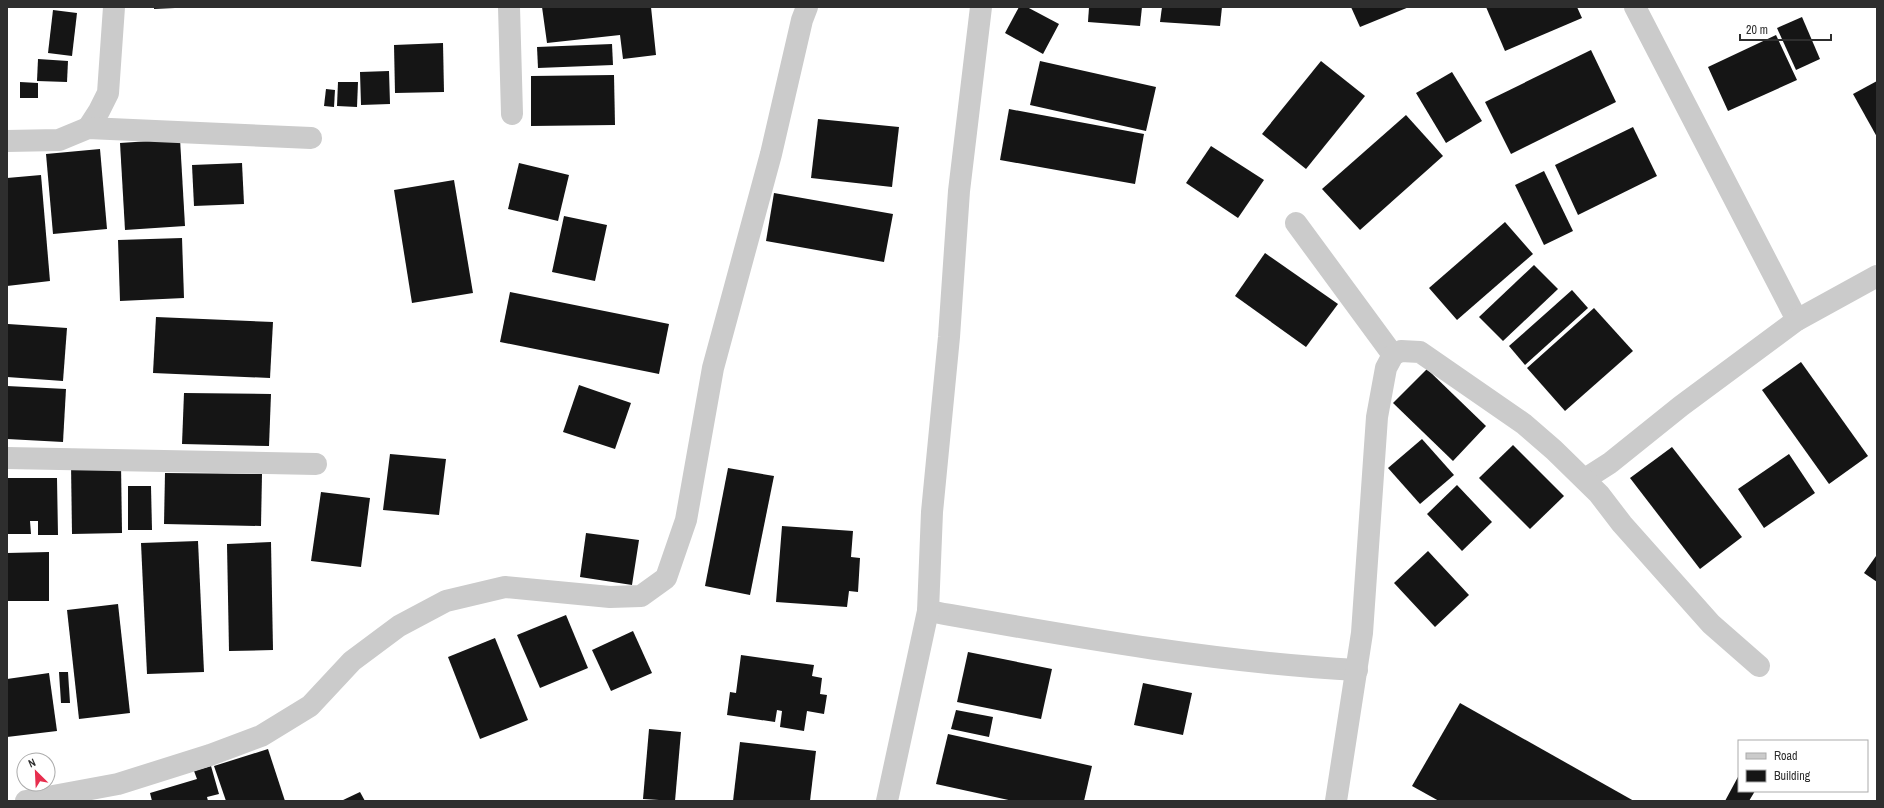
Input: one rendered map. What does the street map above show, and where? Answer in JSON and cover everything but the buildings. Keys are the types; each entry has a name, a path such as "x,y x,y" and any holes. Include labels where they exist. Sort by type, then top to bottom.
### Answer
{"street":[{"path":"88,128 108,94 114,7"},
{"path":"510,7 512,114"},
{"path":"26,801 118,784 210,756 261,736 310,706 352,660 399,626 446,601 505,587 610,597 642,596 666,578 686,520 713,368 771,154 802,20 807,7"},
{"path":"888,801 928,611 932,512 949,337 959,191 981,7"},
{"path":"1636,7 1797,320"},
{"path":"7,141 59,140 88,128 311,138"},
{"path":"1296,223 1393,355"},
{"path":"1585,479 1610,463 1681,406 1797,320 1877,276"},
{"path":"1336,801 1362,633 1377,417 1386,368 1393,355 1401,351 1420,352 1524,424 1554,450 1585,479 1711,624 1759,666"},
{"path":"7,458 316,464"},
{"path":"928,611 1107,642 1300,667 1356,670"}]}
